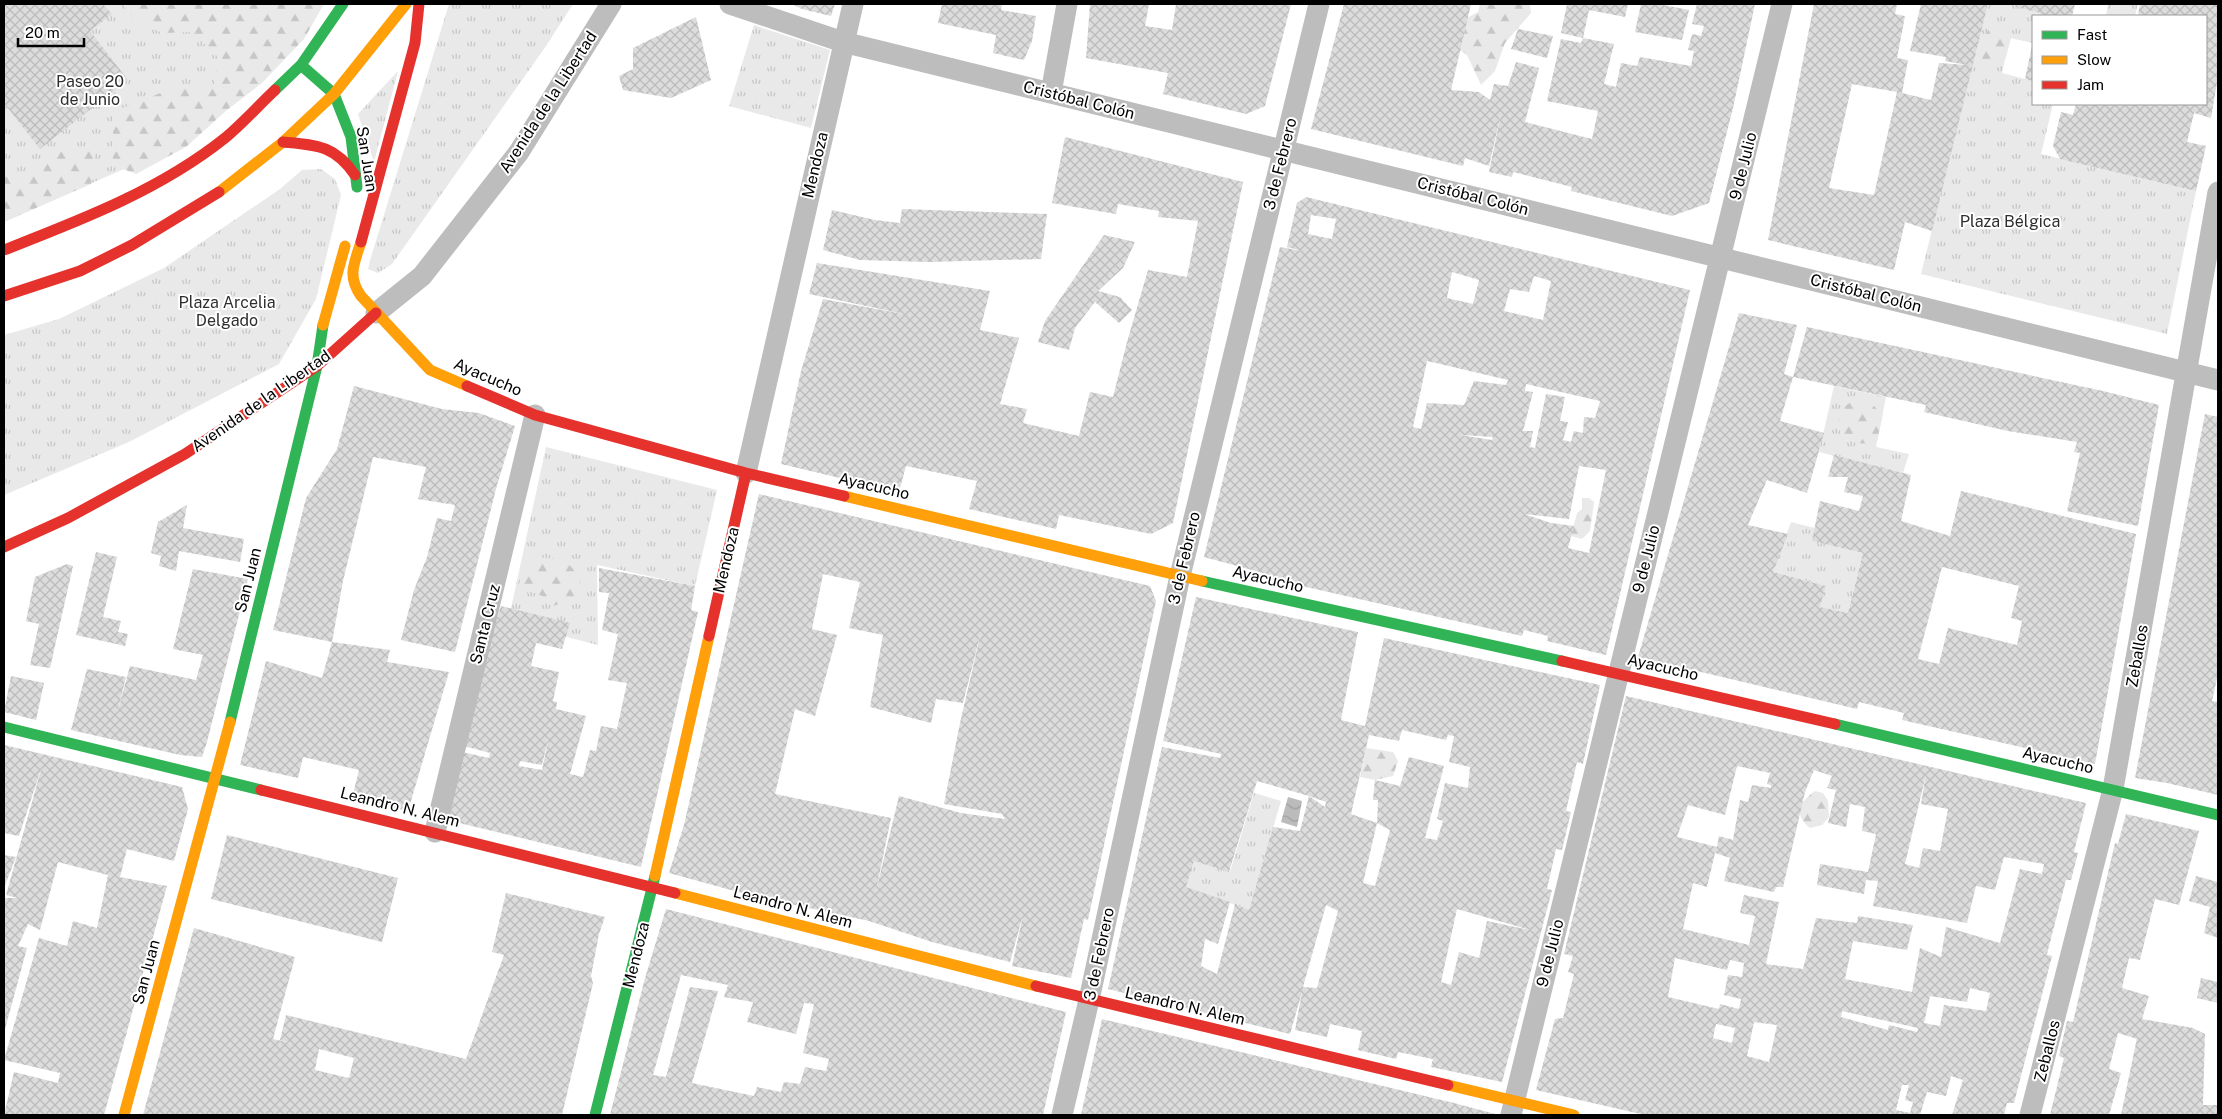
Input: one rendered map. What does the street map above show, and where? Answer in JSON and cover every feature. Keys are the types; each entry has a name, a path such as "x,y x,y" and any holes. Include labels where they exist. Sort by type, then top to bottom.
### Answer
{"main road":[{"path":"4,250 74,223 163,181 219,142 301,65 343,4"},
{"path":"4,296 80,271 132,245 214,196 283,142 334,94 406,4"},
{"name":"San Juan","path":"354,286 352,272 415,43 419,4"},
{"name":"San Juan","path":"301,65 334,94 351,137 358,198"},
{"path":"219,142 243,174"},
{"path":"283,142 322,147 336,151 346,160 355,175"},
{"name":"San Juan","path":"124,1115 216,780 317,366 324,319 348,237"},
{"name":"Ayacucho","path":"354,286 376,313 430,370 535,415 746,473 1180,576 1618,673 2218,814"},
{"name":"Avenida de la Libertad","path":"4,547 68,518 185,454 317,366 376,313"},
{"name":"Mendoza","path":"595,1115 653,887 746,473"},
{"name":"Leandro N. Alem","path":"4,727 653,887 1512,1108 1574,1115"}],"street":[{"name":"Avenida de la Libertad","path":"376,313 422,276 519,152 611,4"},
{"name":"Cristóbal Colón","path":"730,4 843,42 2218,380"},
{"name":"Mendoza","path":"746,473 853,4"},
{"path":"1051,93 1067,4"},
{"name":"3 de Febrero","path":"1062,1115 1089,1000 1180,576 1319,4"},
{"name":"9 de Julio","path":"1512,1108 1782,4"},
{"name":"Zeballos","path":"2030,1115 2113,789 2188,372 2218,192"},
{"name":"Santa Cruz","path":"434,832 535,415"}],"green space":[{"name":"Paseo 20 de Junio","path":"4,4 315,4 187,141 4,222"},
{"path":"123,4 324,4 304,39 262,83 227,110 186,147 136,174 113,165 113,112 168,90 214,86 218,57 192,32 163,33 135,21"},
{"path":"449,4 573,4 546,46 392,264 378,273 368,269 371,257"},
{"path":"1480,4 1530,4 1531,13 1505,43 1495,71 1481,85 1467,55 1460,50 1467,18 1478,12"},
{"name":"Plaza Bélgica","path":"1988,4 2016,4 2015,7 2040,13 2039,15 2032,15 2032,43 2010,38 2002,73 2032,81 2032,105 2053,105 2041,154 2196,191 2167,334 1921,274"},
{"path":"2108,4 2138,4 2135,15 2106,15"},
{"path":"754,25 830,50 811,128 729,106"},
{"path":"1989,26 2004,28 2011,38 2006,57 1992,66 1985,64 1980,56"},
{"path":"398,71 374,162 358,114"},
{"path":"51,150 96,150 91,184 4,222 4,166 26,175"},
{"name":"Plaza Arcelia Delgado","path":"321,169 335,179 341,195 316,299 279,364 129,442 4,495 4,335 59,319 164,268 280,189 302,170"},
{"path":"1834,386 1886,397 1876,447 1909,454 1903,473 1819,452"},
{"path":"1851,402 1869,402 1883,414 1877,441 1860,443 1843,438 1839,429 1838,411"},
{"path":"546,447 717,490 695,586 597,565 598,645 508,622"},
{"path":"1582,498 1589,498 1594,502 1590,531 1582,539 1571,536 1577,513 1582,509"},
{"path":"1791,522 1815,528 1813,541 1863,553 1848,613 1820,607 1826,586 1773,572"},
{"path":"534,557 556,559 572,567 581,581 575,596 554,606 538,594 518,591 522,569"},
{"path":"1366,748 1393,752 1398,761 1393,776 1375,780 1360,777"},
{"path":"1815,791 1823,793 1828,801 1829,817 1822,825 1810,828 1801,818 1800,809 1809,795"},
{"path":"1254,793 1281,801 1249,910 1186,887 1194,861 1230,872"}],"water":[{"path":"1288,797 1302,801 1297,827 1281,822"}],"building":[{"path":"4,4 103,4 112,14 90,31 128,80 40,149 4,103"},
{"path":"792,4 835,4 831,16 802,9"},
{"path":"942,4 1002,4 1001,10 1036,16 1032,41 1024,60 993,53 996,35 938,23"},
{"path":"1090,4 1149,4 1145,26 1172,30 1176,4 1291,4 1265,106 1246,114 1163,94 1168,73 1086,58"},
{"path":"1344,4 1471,4 1451,90 1479,92 1490,100 1494,84 1508,86 1516,62 1539,68 1525,122 1592,139 1598,111 1547,101 1561,39 1581,43 1583,38 1614,44 1604,84 1616,87 1621,63 1637,66 1640,57 1691,66 1694,51 1688,50 1692,34 1701,36 1704,26 1692,24 1697,4 1755,4 1733,108 1709,203 1672,216 1571,191 1572,187 1513,172 1512,177 1489,172 1502,109 1489,166 1465,158 1463,166 1311,129"},
{"path":"1567,4 1628,4 1625,17 1589,10 1583,38 1561,33"},
{"path":"1641,4 1658,4 1689,10 1682,40 1635,32"},
{"path":"1814,4 1897,4 1895,14 1905,16 1897,58 1908,60 1902,93 1931,100 1939,63 1967,65 1945,61 1946,57 1910,51 1921,4 1988,4 1932,231 1905,222 1894,270 1768,240","holes":["1852,84 1897,92 1874,195 1829,188"]},
{"path":"2016,4 2075,4 2072,15 2039,15 2040,13 2015,7"},
{"path":"2140,4 2218,4 2218,77 2211,118 2194,113 2187,142 2206,146 2196,191 2060,159 2053,146 2061,112 2073,115 2076,105 2207,105 2207,15 2138,15"},
{"path":"696,17 711,80 671,98 623,90 619,76 633,69 633,48"},
{"path":"1518,29 1553,36 1547,58 1511,49"},
{"path":"2032,46 2032,81 2025,79"},
{"path":"1065,137 1243,182 1173,523 1151,534 1059,515 1056,529 969,509 977,481 906,466 899,492 781,464 801,371 823,299 909,315 809,294 817,263 990,291 980,330 1019,338 1000,404 1027,409 1023,423 1079,436 1090,392 1113,397 1148,270 1187,277 1198,221 1158,217 1159,211 1118,204 1116,214 1052,203"},
{"path":"1306,197 1690,290 1606,655 1547,641 1548,636 1524,630 1522,636 1262,577 1263,573 1204,557 1280,247 1302,251 1287,247 1297,203","holes":["1311,215 1336,219 1332,239 1308,234","1452,272 1479,280 1473,304 1447,298","1534,276 1551,281 1543,320 1504,311 1510,289 1529,292","1427,361 1508,380 1506,385 1474,381 1464,405 1427,403 1421,429 1413,427","1526,384 1600,401 1595,418 1584,417 1583,433 1574,431 1571,442 1563,440 1568,422 1560,421 1565,397 1546,394 1535,448 1530,447 1533,431 1523,431 1533,392 1525,391","1460,435 1493,437 1492,440","1579,466 1606,470 1589,553 1568,548 1574,526 1551,523 1524,514 1569,519"]},
{"path":"902,209 1047,214 1041,259 928,262 860,260 823,250 832,210 875,220 900,223"},
{"path":"1104,235 1135,242 1123,268 1098,291 1120,297 1132,310 1119,323 1095,302 1075,328 1069,350 1038,342 1045,321"},
{"path":"1739,313 1797,325 1784,374 1793,377 1780,421 1824,433 1807,493 1767,480 1748,525 1788,534 1773,572 1826,586 1820,607 1848,613 1863,553 1812,541 1820,501 1859,511 1863,496 1844,492 1848,477 1828,477 1834,455 1911,475 1901,521 1950,536 1961,491 2136,534 2095,764 1902,720 1904,713 1859,702 1857,709 1638,657","holes":["1942,567 2019,586 2011,618 2022,621 2017,645 1948,628 1939,664 1918,659"]},
{"path":"1807,327 2103,391 2159,405 2138,526 2067,511 2080,453 2074,452 2077,442 2008,431 1924,412 1926,405 1793,377"},
{"path":"354,386 442,409 479,413 515,426 497,485 455,652 401,640 414,590 427,557 437,518 451,521 455,505 418,499 426,467 373,457 343,581 332,642 273,630 306,498 337,449"},
{"path":"2205,414 2218,417 2218,674 2212,701 2218,702 2218,795 2167,783 2135,778"},
{"path":"759,494 1150,586 1156,601 1088,920 1084,919 1071,978 1012,966 1023,915 1010,962 932,942 869,921 749,895 669,873 684,825","holes":["823,574 860,582 849,628 883,635 870,707 931,723 936,699 963,703 982,628 944,804 1002,814 1005,819 961,813 899,796 876,891 891,818 775,794 795,709 815,716 837,635 812,629"]},
{"path":"187,505 183,528 244,539 240,562 179,551 176,571 159,566 161,556 151,553 158,522"},
{"path":"96,552 117,557 103,617 121,621 118,632 128,634 125,646 76,635"},
{"path":"67,564 73,566 50,668 30,665 39,624 26,621 35,577"},
{"path":"599,568 695,586 691,610 698,612 641,867 447,820 462,752 489,758 490,753 464,746 492,633 501,606 570,623 562,649 536,643 531,666 559,672 553,701 557,702 556,709 586,716 570,774 583,777 590,750 596,751 601,726 617,729 627,683 608,680 618,634 602,630 609,593 599,592","holes":["549,736 542,770 519,766 520,761 542,765"]},
{"path":"193,569 248,579 202,757 180,755 71,730 87,669 126,677 117,714 130,666 196,680 203,655 173,649"},
{"path":"1196,597 1358,632 1341,720 1365,726 1384,638 1600,685 1583,764 1577,762 1566,811 1571,812 1562,850 1556,849 1547,889 1552,890 1502,1082 1431,1067 1433,1059 1398,1052 1396,1059 1358,1050 1362,1031 1330,1024 1327,1037 1295,1030 1302,992 1290,1034 1108,989 1162,747 1220,758 1221,754 1163,741","holes":["1402,730 1446,740 1448,735 1454,736 1449,762 1470,767 1468,788 1445,783 1437,819 1443,821 1437,840 1425,838 1444,766 1409,757 1400,786 1375,780 1373,800 1378,800 1377,823 1351,814 1369,735 1399,741","1257,781 1309,796 1300,831 1273,827 1249,910 1235,904 1217,974 1201,966 1205,939 1218,944 1230,902 1186,887 1194,861 1229,872","1309,796 1326,802 1325,807","1377,823 1390,830 1375,886 1363,883","1326,905 1338,911 1317,988 1303,987","1457,909 1534,931 1487,921 1479,958 1459,952 1451,985 1441,982"]},
{"path":"332,642 390,650 387,662 449,672 408,811 352,798 359,770 303,757 298,778 240,765 266,661 322,678"},
{"path":"11,676 44,683 36,720 4,712"},
{"path":"1626,696 2086,803 2074,852 2078,853 2071,880 2066,880 2047,954 2041,953 2052,956 2014,1103 2007,1103 2004,1115 1952,1115 1963,1080 1951,1076 1946,1096 1927,1092 1920,1115 1645,1115 1536,1090 1555,1019 1563,1018 1574,974 1568,972 1573,956 1564,954","holes":["1737,766 1770,773 1767,784 1771,785 1771,788 1752,785 1748,802 1740,800 1733,840 1719,836 1717,847 1677,837 1688,805 1725,815","1814,770 1832,776 1827,788 1836,790 1828,823 1846,827 1850,804 1865,807 1862,831 1876,834 1868,872 1820,864 1817,885 1864,894 1866,880 1878,881 1873,906 1967,923 1976,886 1995,890 2004,857 2044,864 2042,874 2020,869 2000,943 1946,927 1941,957 1920,948 1912,992 1845,979 1853,941 1907,950 1913,925 1858,916 1857,923 1816,918 1803,969 1766,964 1779,902 1744,895 1740,913 1755,916 1749,945 1683,929 1693,883 1707,887 1715,853 1730,858 1724,881 1774,892 1776,887 1783,887 1805,792","1926,774 1921,804 1948,809 1940,851 1923,848 1919,868 1905,864","1675,958 1727,970 1730,960 1744,963 1742,977 1728,975 1724,995 1741,999 1739,1009 1720,1004 1719,1009 1668,997","1970,988 1990,993 1986,1011 1944,1005 1940,1026 1924,1023 1930,996 1967,1002","1842,1011 1918,1028 1917,1032 1889,1025 1888,1030 1841,1017","1754,1022 1777,1025 1769,1062 1747,1056","1716,1024 1735,1028 1732,1043 1713,1038","1902,1085 1909,1085 1905,1100 1913,1102 1910,1113 1896,1110"]},
{"path":"4,745 182,787 188,809 174,861 127,849 120,877 167,886 104,1115 4,1115 14,1072 58,1083 60,1073 4,1060 39,938 67,946 73,921 97,928 108,875 58,862 40,930 28,924 18,946 27,948 4,1033 4,898 18,898 6,895 42,766 19,836 4,833"},
{"path":"2126,814 2199,831 2179,905 2155,899 2140,960 2129,958 2122,988 2149,996 2142,1019 2193,1028 2205,1034 2203,1105 2218,1105 2218,1115 2121,1115 2137,1039 2118,1033 2109,1069 2121,1073 2109,1115 2050,1115 2064,1058 2059,1056 2067,1021 2073,1022 2115,843 2118,844"},
{"path":"227,835 398,878 382,942 211,899"},
{"path":"4,855 16,857 4,888"},
{"path":"2196,876 2218,882 2218,938 2204,933 2210,907 2189,901"},
{"path":"506,893 605,917 599,934 591,976 593,983 562,1115 143,1115 194,928 295,957 273,1039 292,1043 280,1040 286,1015 466,1059 504,955 492,952","holes":["319,1049 354,1058 349,1078 315,1070"]},
{"path":"666,909 1066,1012 1043,1115 610,1115 645,978","holes":["681,975 728,985 724,997 753,1002 747,1022 796,1034 804,1003 814,1004 803,1053 829,1059 826,1071 805,1067 800,1084 784,1082 781,1092 757,1087 754,1096 692,1083 718,991 690,987 666,1077 653,1075"]},
{"path":"2201,978 2218,982 2218,1003 2197,998"},
{"path":"1102,1019 1454,1103 1499,1115 1081,1115"}],"traffic: fast":[{"path":"275,90 301,65 343,4"},
{"path":"301,65 334,94 351,137 357,187"},
{"path":"230,722 317,366 323,325"},
{"path":"1202,581 1562,661"},
{"path":"1835,724 2218,815"},
{"path":"4,727 261,790"},
{"path":"595,1115 655,876"}],"traffic: slow":[{"path":"219,192 283,142 334,94 406,4"},
{"path":"361,242 353,270 354,282 361,296 430,370 467,386"},
{"path":"323,325 345,246"},
{"path":"844,496 1202,581"},
{"path":"655,876 709,636"},
{"path":"124,1115 230,722"},
{"path":"675,893 1036,986"},
{"path":"1448,1085 1574,1115"}],"traffic: jam":[{"path":"361,242 415,43 419,4"},
{"path":"4,250 91,215 174,173 200,157 225,138 275,90"},
{"path":"283,142 324,148 340,158 355,175"},
{"path":"4,296 80,271 132,245 219,192"},
{"path":"4,547 68,518 185,454 317,366 376,313"},
{"path":"467,386 535,415 746,473 844,496"},
{"path":"709,636 746,473"},
{"path":"1562,661 1835,724"},
{"path":"261,790 675,893"},
{"path":"1036,986 1448,1085"}]}
